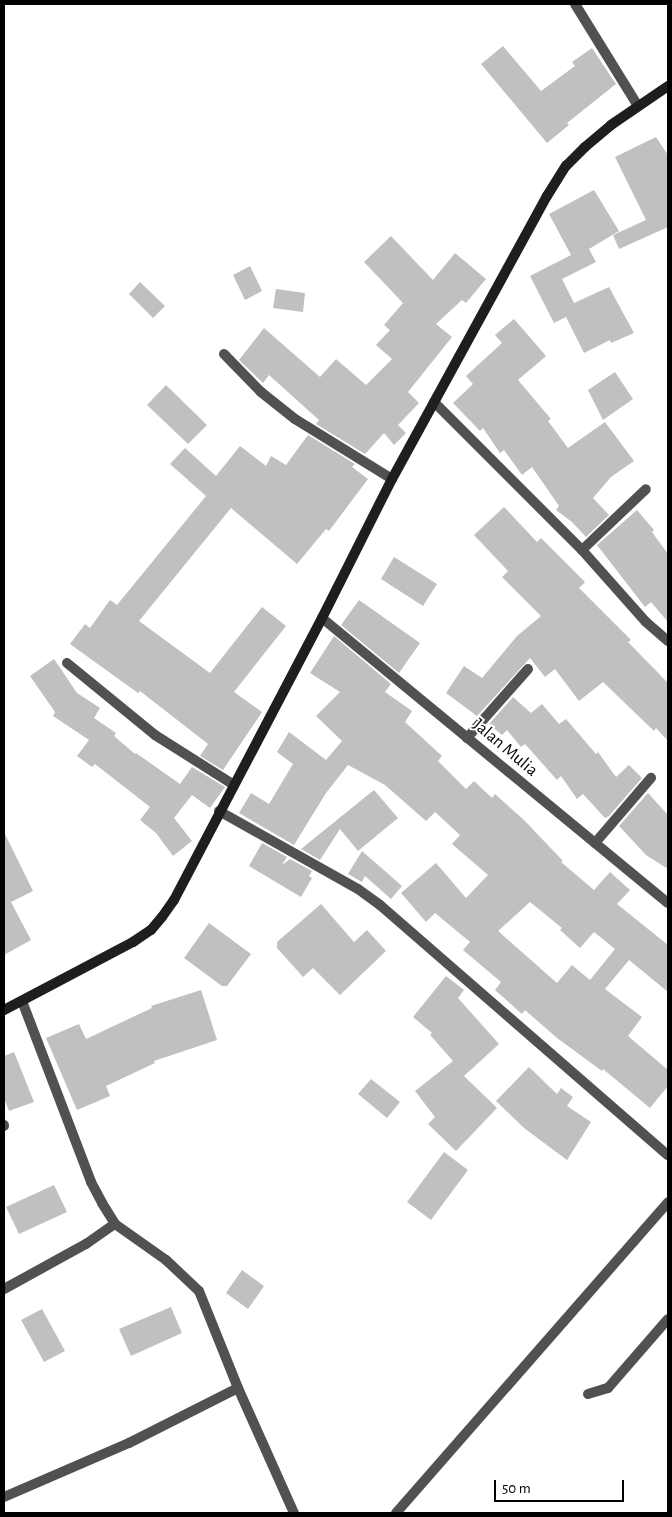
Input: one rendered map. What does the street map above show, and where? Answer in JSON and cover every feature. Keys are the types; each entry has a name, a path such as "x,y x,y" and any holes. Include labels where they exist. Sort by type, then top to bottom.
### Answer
{"main road":[{"path":"4,1010 133,942 150,930 174,900 219,811 322,618 392,479 547,196 566,166 611,124 668,86"}],"street":[{"path":"575,4 638,106"},
{"path":"224,354 261,392 295,420 392,479"},
{"path":"434,402 582,550 646,622 668,642"},
{"path":"582,550 646,489"},
{"name":"Jalan Mulia","path":"322,618 668,903"},
{"path":"66,663 155,736 234,785"},
{"path":"467,738 528,669"},
{"path":"595,843 651,778"},
{"path":"219,811 358,889 380,905 668,1155"},
{"path":"22,1001 91,1182 115,1224 166,1260 199,1291 238,1388 294,1513"},
{"path":"396,1513 668,1202"},
{"path":"4,1289 86,1244 115,1224"},
{"path":"588,1394 608,1388 668,1319"},
{"path":"4,1496 129,1444 238,1388"}],"building":[{"path":"503,46 541,91 575,66 572,62 592,48 616,84 567,123 569,125 547,143 481,64"},
{"path":"656,137 668,155 668,227 619,249 613,235 646,220 615,157"},
{"path":"594,190 619,231 589,249 596,262 562,279 574,303 609,287 634,333 611,343 610,340 584,353 566,317 554,323 530,276 571,255 549,214"},
{"path":"391,236 433,280 455,253 486,279 466,303 462,300 436,324 452,337 408,392 419,403 398,425 406,433 394,445 384,433 365,454 316,424 319,420 269,375 263,383 239,360 264,328 320,377 336,359 366,385 392,359 376,345 390,330 384,325 403,303 364,262"},
{"path":"250,266 262,291 245,300 233,275"},
{"path":"140,282 165,306 153,318 129,294"},
{"path":"276,289 305,293 303,312 273,308"},
{"path":"514,319 546,356 518,380 551,419 548,421 568,448 605,422 634,461 611,477 593,498 609,515 586,537 572,522 556,510 559,506 532,467 522,475 504,450 500,453 483,428 480,431 453,403 473,384 466,376 502,343 495,335"},
{"path":"615,372 633,399 603,420 588,390"},
{"path":"166,385 207,425 188,444 147,405"},
{"path":"308,435 355,464 352,467 368,479 329,531 326,529 297,564 231,508 139,621 210,673 262,607 286,626 234,692 262,712 223,770 200,756 208,744 140,691 138,693 70,644 85,624 90,628 110,600 117,605 206,496 170,464 185,448 216,476 240,446 266,466 271,456 286,465"},
{"path":"504,507 537,542 541,538 585,582 579,588 631,640 628,642 668,683 668,741 656,728 654,731 603,682 579,701 555,669 545,677 530,658 477,716 446,693 464,666 482,678 517,636 541,616 502,577 508,571 474,535"},
{"path":"637,510 654,530 652,532 668,554 668,622 651,602 645,607 597,545"},
{"path":"394,557 437,584 423,606 381,579"},
{"path":"359,600 420,643 399,673 341,625"},
{"path":"334,636 391,684 385,692 412,711 405,722 442,756 438,761 466,789 474,781 492,798 495,794 524,820 563,861 561,862 594,890 610,872 630,890 617,904 668,945 668,992 629,960 605,989 642,1017 628,1036 668,1070 668,1086 650,1108 603,1069 602,1071 557,1038 525,1010 522,1014 495,990 501,982 463,950 470,942 435,913 426,922 401,893 436,863 466,898 488,875 452,844 460,835 435,812 426,821 385,785 348,765 326,793 294,845 239,813 251,793 269,804 293,764 277,752 289,732 326,760 342,741 316,716 340,692 310,673","holes":["530,902 562,928 560,930 580,948 594,932 615,949 590,980 572,965 557,983 498,931"]},
{"path":"54,659 77,693 100,708 94,718 116,733 114,736 135,754 180,784 192,767 225,787 210,808 192,795 174,818 192,841 173,856 156,833 140,820 150,807 95,764 92,767 77,756 89,740 53,716 55,712 30,676"},
{"path":"513,697 531,713 542,704 559,724 566,719 596,754 598,752 616,777 629,765 642,778 609,816 605,818 583,794 577,799 561,776 557,780 525,744 521,747 507,730 502,735 489,724"},
{"path":"374,790 398,818 358,851 340,829 320,860 301,849"},
{"path":"648,793 668,815 668,869 646,855 619,826"},
{"path":"4,832 33,891 11,902 31,940 4,955"},
{"path":"262,843 287,857 282,865 290,859 312,871 309,876 312,878 301,897 249,866"},
{"path":"362,851 402,886 391,899 365,876 362,882 348,874"},
{"path":"321,904 354,942 367,930 386,951 340,995 313,968 303,977 277,948 277,942"},
{"path":"209,923 251,954 227,986 222,986 184,958"},
{"path":"446,976 464,990 458,998 499,1044 464,1076 497,1108 456,1151 428,1124 435,1117 415,1091 453,1061 430,1035 432,1033 413,1017"},
{"path":"201,990 217,1040 154,1061 155,1063 106,1086 110,1096 77,1110 46,1038 79,1024 86,1039 152,1008 151,1006"},
{"path":"14,1052 34,1102 9,1111 4,1098 4,1056"},
{"path":"529,1067 557,1094 561,1088 573,1097 567,1106 591,1122 567,1160 524,1128 496,1101"},
{"path":"371,1079 400,1102 387,1118 358,1094"},
{"path":"444,1152 468,1170 431,1220 407,1202"},
{"path":"54,1185 67,1212 19,1234 6,1207"},
{"path":"242,1270 264,1286 248,1309 226,1293"},
{"path":"171,1307 182,1333 131,1356 119,1329"},
{"path":"42,1309 65,1351 44,1362 21,1320"}]}
